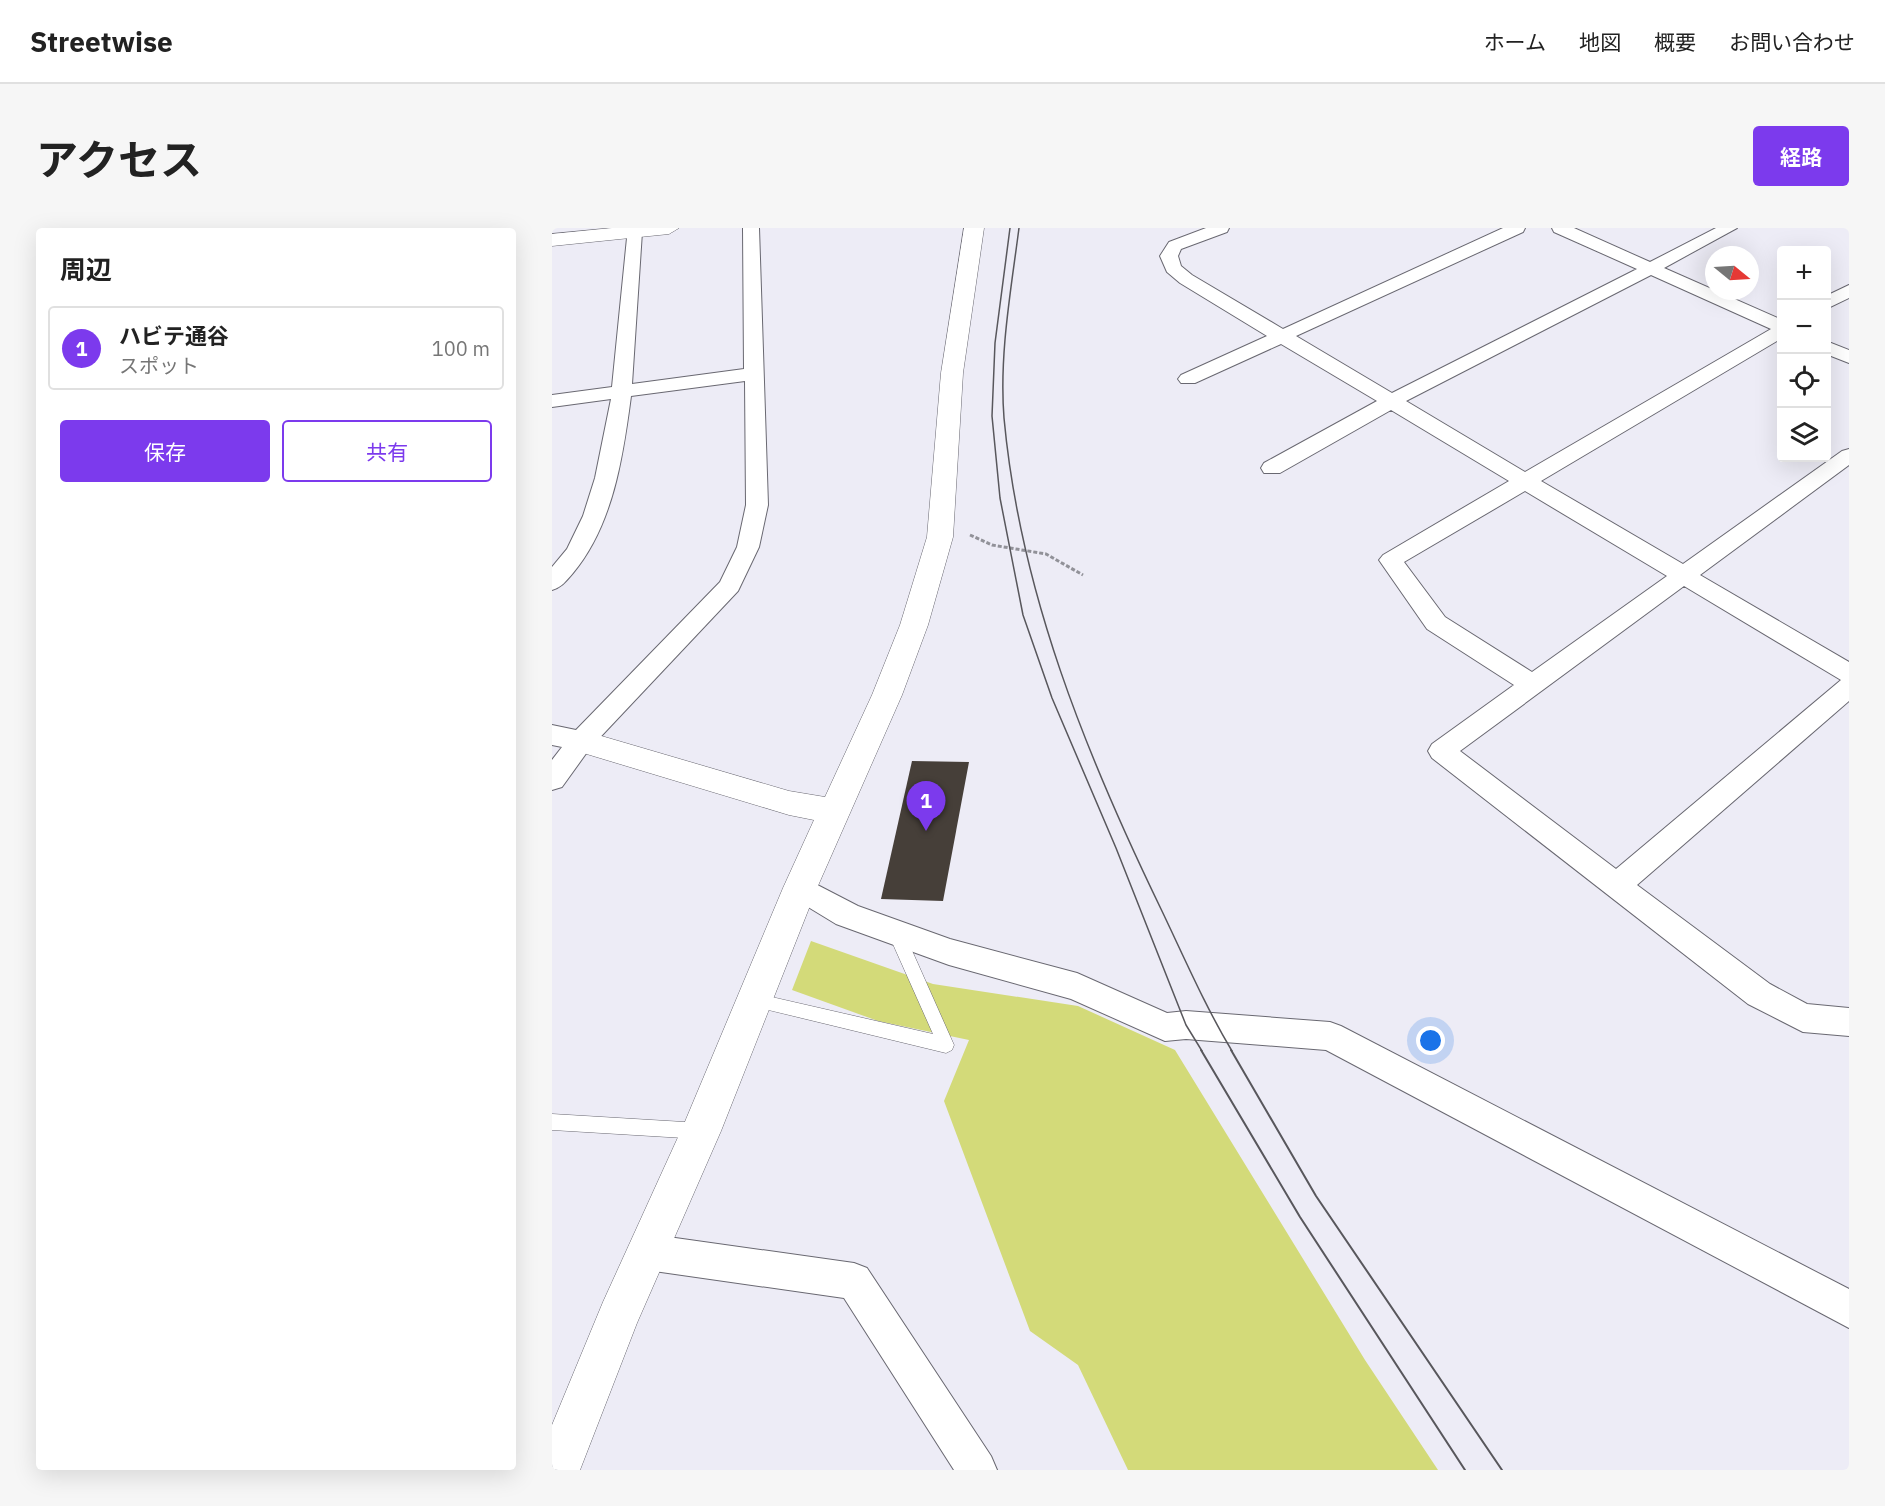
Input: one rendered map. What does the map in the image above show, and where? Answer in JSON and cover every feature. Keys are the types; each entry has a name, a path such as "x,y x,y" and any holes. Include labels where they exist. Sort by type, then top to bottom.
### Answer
{"street":[{"path":"555,236 669,228"},
{"path":"552,780 567,738 730,586 748,548 757,505 751,228"},
{"path":"557,1470 647,1252 701,1131 800,888 903,656 940,537 952,373 974,228"},
{"path":"1221,228 1175,246 1169,256 1173,268 1186,279 1282,334 1849,674"},
{"path":"1188,379 1517,228"},
{"path":"1560,228 1777,327"},
{"path":"1272,468 1392,401 1729,228"},
{"path":"552,582 578,550 604,486 622,392 634,232"},
{"path":"1831,301 1849,290"},
{"path":"1531,684 1436,623 1391,560 1777,332"},
{"path":"1831,349 1849,357"},
{"path":"552,401 753,374"},
{"path":"1849,455 1441,751 1759,994 1803,1018 1849,1022"},
{"path":"1617,885 1849,687"},
{"path":"567,738 789,803 834,811"},
{"path":"800,888 847,915 949,952 1077,987 1165,1027 1186,1025 1330,1036 1849,1309"},
{"path":"647,1252 854,1281 977,1470"}],"lane":[{"path":"754,1000 946,1045 896,933"},
{"path":"552,1122 701,1131"}],"path":[{"path":"940,537 961,533 977,537 992,545 1046,554 1083,575"}],"green space":[{"path":"811,941 933,984 1078,1006 1175,1050 1365,1360 1438,1470 1128,1470 1078,1365 1030,1331 944,1101 969,1040 878,1021 792,990"}],"building":[{"path":"912,761 969,762 943,901 881,899"}],"tram line":[{"path":"1010,228 995,343 992,416 1000,498 1023,615 1052,698 1116,848 1186,1025 1202,1051"},
{"path":"1019,228 1004,347 1004,418 1012,483 1041,609 1060,671 1107,791 1195,981 1232,1051"},
{"path":"1201,1050 1300,1217 1465,1470"},
{"path":"1231,1050 1316,1196 1502,1470"}],"place":[{"name":"ハビテ通谷","path":"926,831"}]}
